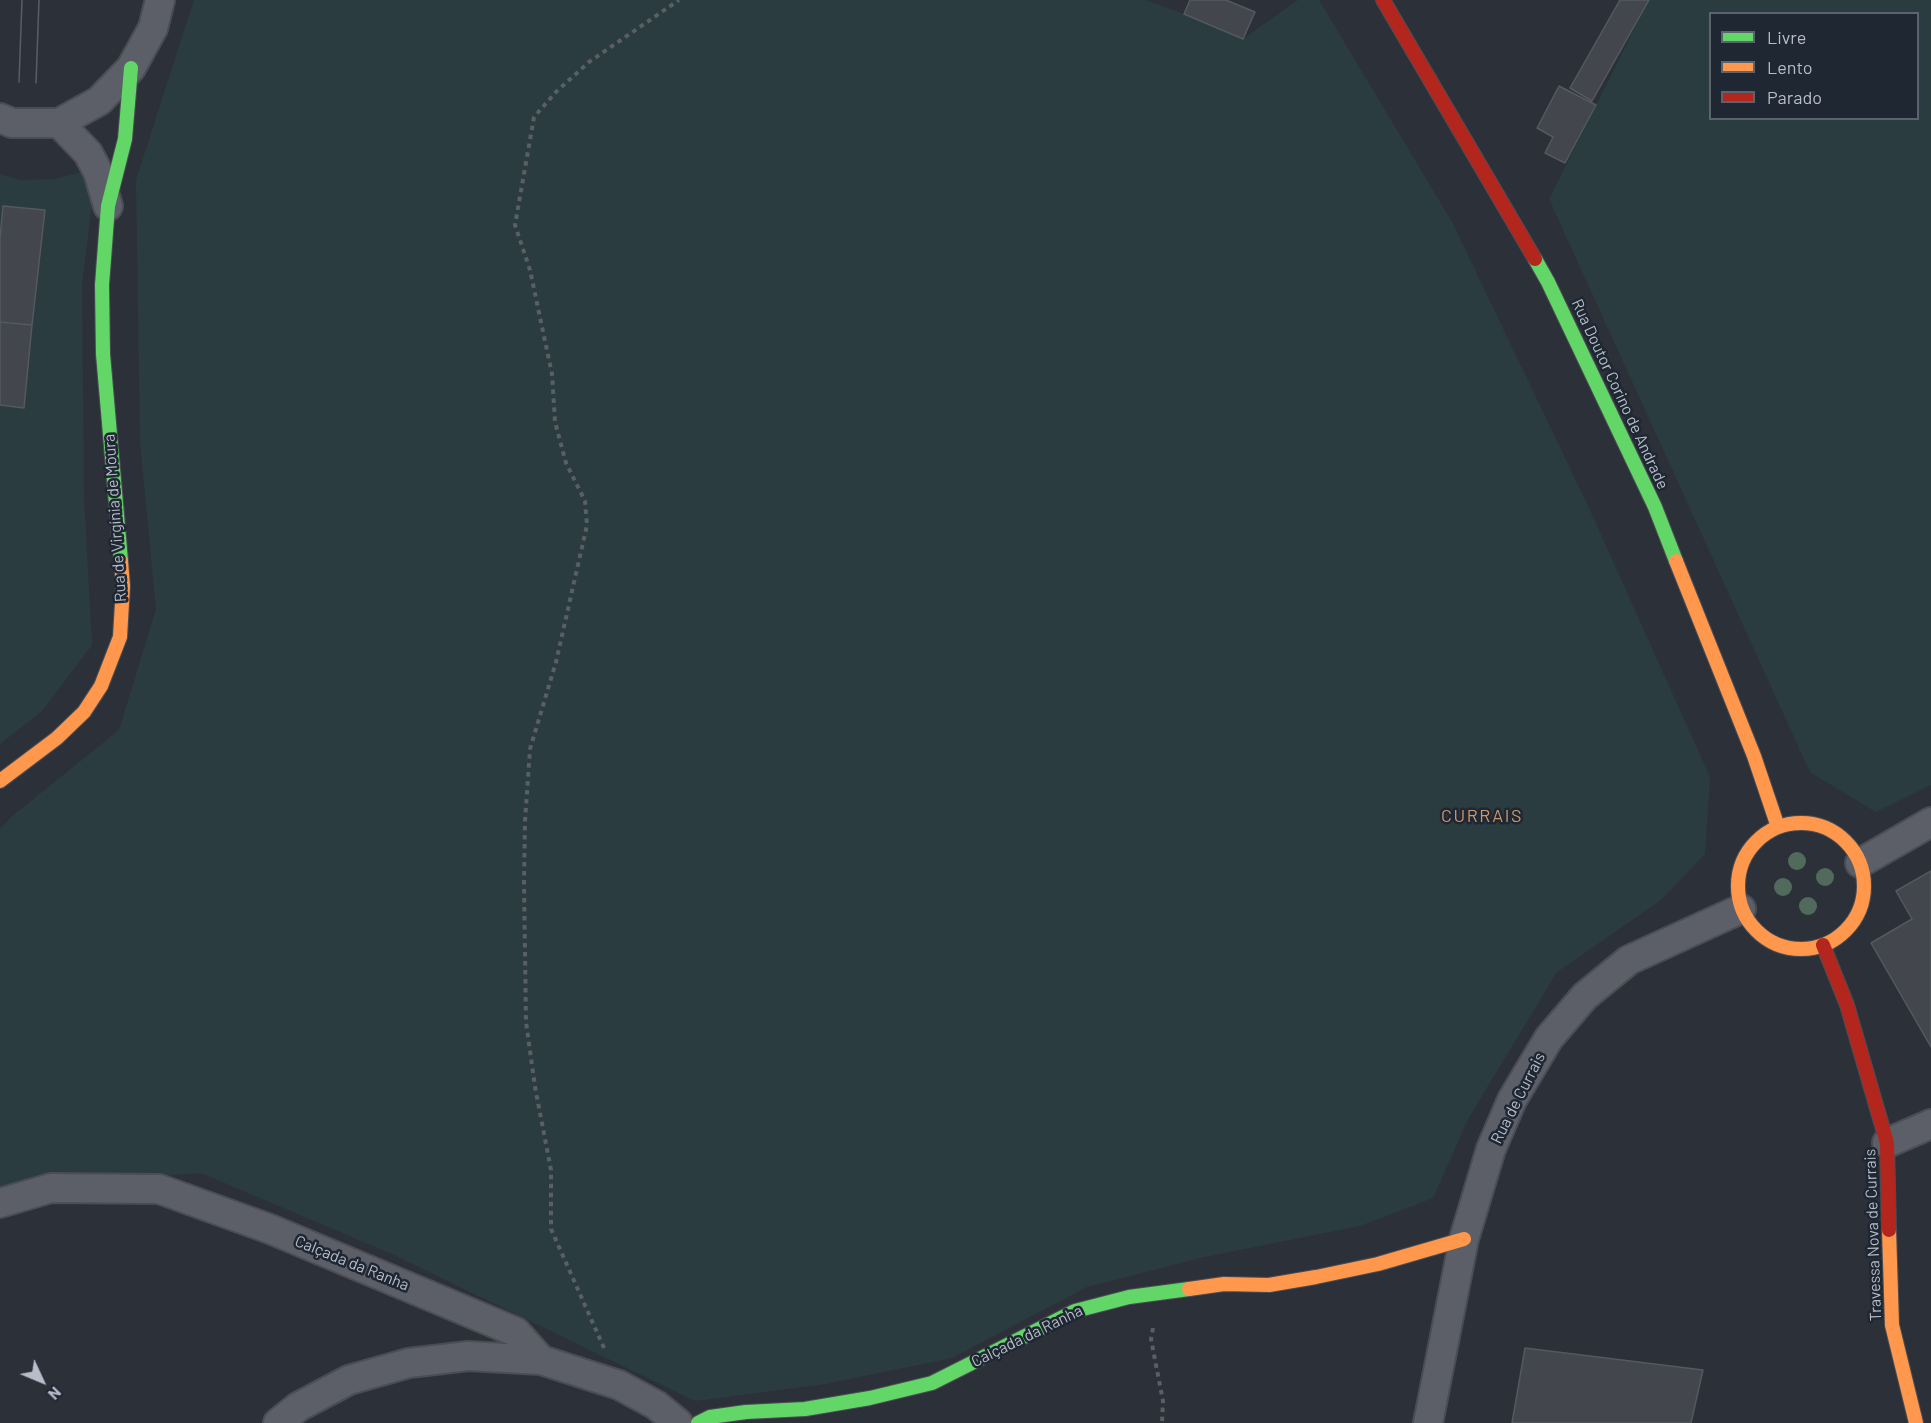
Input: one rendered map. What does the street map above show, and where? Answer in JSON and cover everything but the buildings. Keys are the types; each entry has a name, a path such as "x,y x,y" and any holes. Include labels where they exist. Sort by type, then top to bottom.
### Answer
{"street":[{"path":"4,124 59,123 99,101 130,68 153,28 160,0"},
{"name":"Rua Doutor Corino de Andrade","path":"1383,0 1537,262 1558,304 1655,507 1754,756 1778,826"},
{"name":"Rua de Virgínia de Moura","path":"0,782 57,738 84,712 101,686 120,637 123,586 103,354 102,285 108,206 125,139 130,68"},
{"name":"Rua de Virgínia de Moura","path":"59,123 88,153 98,172 108,206"},
{"path":"1860,863 1931,822"},
{"path":"1798,823 1818,824 1836,833 1850,846 1860,863 1864,882 1862,903 1854,921 1840,935 1823,945 1804,950 1784,947 1766,939 1751,926 1742,909 1737,889 1739,869 1754,844 1778,826 1798,823"},
{"name":"Rua de Currais","path":"1428,1423 1464,1239 1491,1149 1512,1100 1549,1038 1585,996 1629,960 1742,909"},
{"name":"Travessa Nova de Currais","path":"1823,945 1847,1005 1887,1143 1892,1325 1916,1423"},
{"path":"1887,1143 1931,1124"},
{"name":"Calçada da Ranha","path":"0,1203 51,1188 159,1189 270,1229 516,1332 541,1360"},
{"name":"Calçada da Ranha","path":"698,1423 710,1418 746,1412 805,1408 870,1398 932,1383 1075,1311 1129,1297 1224,1284 1269,1285 1316,1277 1378,1264 1464,1239"},
{"path":"279,1423 298,1407 349,1380 409,1363 468,1356 541,1360 619,1385 656,1405 678,1423"}],"path":[{"path":"619,1385 551,1229 551,1170 535,1087 526,1022 524,884 525,820 530,749 556,662 587,525 585,501 566,463 555,422 552,374 530,270 515,225 534,117 556,92 589,62 679,0"},
{"path":"1156,1294 1151,1339 1163,1401 1162,1423"}],"shaded area":[{"path":"194,0 1145,0 1243,39 1298,0 1319,0 1452,222 1589,508 1710,777 1705,854 1661,900 1557,972 1468,1119 1433,1198 1360,1226 1200,1258 1087,1287 952,1358 825,1384 695,1401 392,1254 201,1173 22,1187 0,1192 0,829 11,817 119,730 156,609 140,442 136,180"},
{"path":"1649,0 1931,0 1931,785 1876,812 1810,772 1549,199"},
{"path":"87,171 93,195 82,284 84,497 92,645 42,711 0,744 0,174 20,180 54,179"}],"tram line":[{"path":"19,82 22,0"},
{"path":"36,83 39,0"}],"traffic: fast":[{"path":"121,561 103,354 102,285 108,206 125,139 131,68"},
{"path":"1535,259 1655,507 1676,561"},
{"path":"698,1423 710,1417 746,1412 805,1409 870,1398 932,1383 1075,1311 1129,1297 1189,1289"}],"traffic: slow":[{"path":"0,781 57,738 84,712 101,686 120,637 123,586 121,561"},
{"path":"1676,561 1754,756 1778,827"},
{"path":"1801,823 1825,828 1846,841 1859,862 1864,886 1859,910 1846,931 1825,944 1801,949 1777,944 1756,931 1743,910 1738,886 1743,862 1756,841 1777,828 1801,823"},
{"path":"1889,1230 1892,1325 1916,1423"},
{"path":"1189,1289 1224,1284 1269,1285 1316,1277 1378,1264 1464,1239"}],"traffic: jam":[{"path":"1383,0 1535,259"},
{"path":"1823,945 1847,1005 1887,1143 1889,1230"}],"district":[{"name":"CURRAIS","path":"1482,816"}]}
